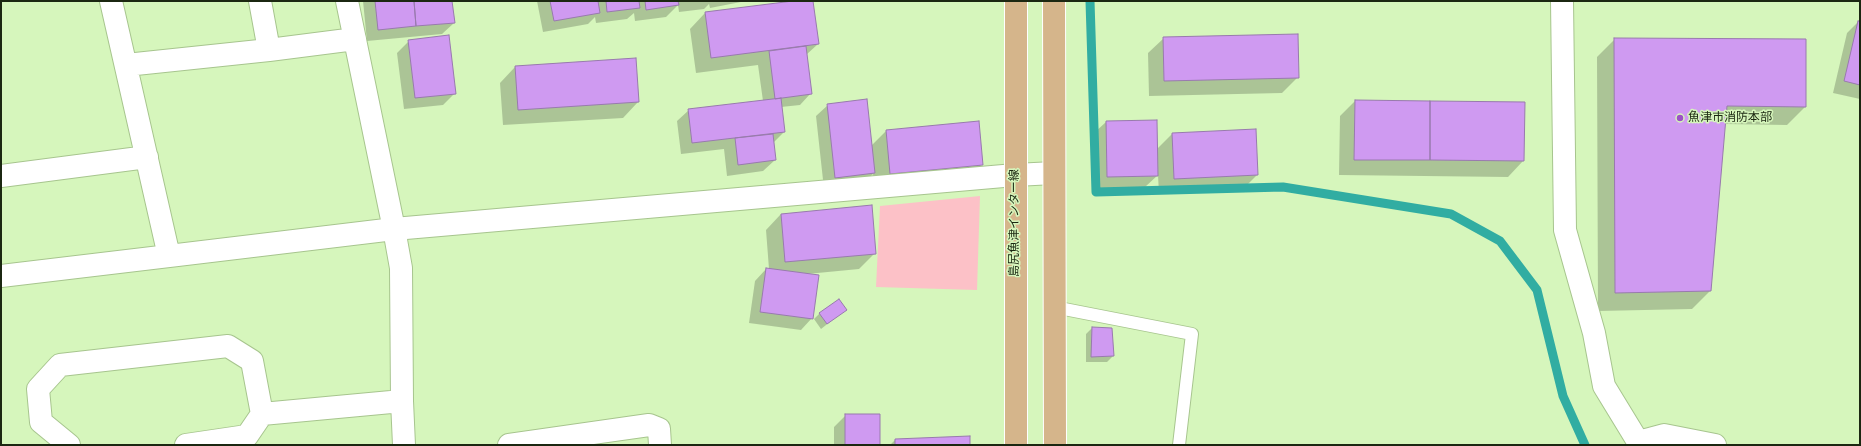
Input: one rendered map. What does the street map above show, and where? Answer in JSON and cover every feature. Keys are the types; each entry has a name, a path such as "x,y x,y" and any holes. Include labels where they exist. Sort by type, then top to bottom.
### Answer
{"main road":[{"name":"島尻魚津インター線","path":"1016,1 1016,445"},
{"path":"1054,1 1055,445"}],"street":[{"path":"111,1 169,256"},
{"path":"260,1 269,50"},
{"path":"347,1 401,268 402,401 404,445"},
{"path":"1562,1 1565,230 1594,333 1604,386 1639,443 1664,435 1715,445"},
{"path":"126,64 269,50 355,38"},
{"path":"1,176 147,157"},
{"path":"1,276 394,229 1015,175 1054,174"},
{"path":"69,445 41,422 38,389 60,365 228,346 252,361 262,414 247,436 187,445"},
{"path":"262,414 402,401"},
{"path":"509,445 649,425 659,429 660,445"}],"lane":[{"path":"1054,307 1192,334 1178,445"}],"shaded area":[{"path":"980,196 977,290 876,287 880,206"}],"building":[{"path":"375,1 414,1 416,26 378,30"},
{"path":"414,1 452,1 455,23 416,26"},
{"path":"550,1 598,1 600,13 554,21"},
{"path":"606,1 639,1 640,8 607,12"},
{"path":"645,1 678,1 679,5 646,10"},
{"path":"793,1 813,1 819,44 711,58 705,12"},
{"path":"1858,21 1860,21 1860,85 1844,81"},
{"path":"1298,34 1299,78 1164,81 1163,37"},
{"path":"449,35 456,94 415,98 408,40"},
{"path":"1614,38 1806,39 1806,107 1727,106 1711,291 1615,293"},
{"path":"806,46 812,94 775,99 769,51"},
{"path":"636,58 639,102 518,110 515,66"},
{"path":"781,98 785,132 692,143 688,109"},
{"path":"867,99 875,173 835,178 827,104"},
{"path":"1355,100 1430,101 1430,160 1354,160"},
{"path":"1430,101 1525,102 1524,161 1430,160"},
{"path":"1157,120 1158,176 1107,177 1106,121"},
{"path":"979,121 983,165 890,174 886,130"},
{"path":"1256,129 1258,175 1174,179 1172,133"},
{"path":"773,134 776,160 738,165 735,138"},
{"path":"872,205 876,254 785,262 781,214"},
{"path":"766,268 819,275 813,319 760,312"},
{"path":"839,299 847,310 827,324 819,313"},
{"path":"1092,327 1112,328 1114,356 1091,357"},
{"path":"845,414 880,414 880,445 845,445"},
{"path":"970,436 970,445 895,445 895,439"}],"waterway":[{"path":"1090,1 1096,192 1283,187 1451,214 1500,241 1537,290 1563,396 1585,445"}],"place":[{"name":"魚津市消防本部","path":"1680,118"}]}
